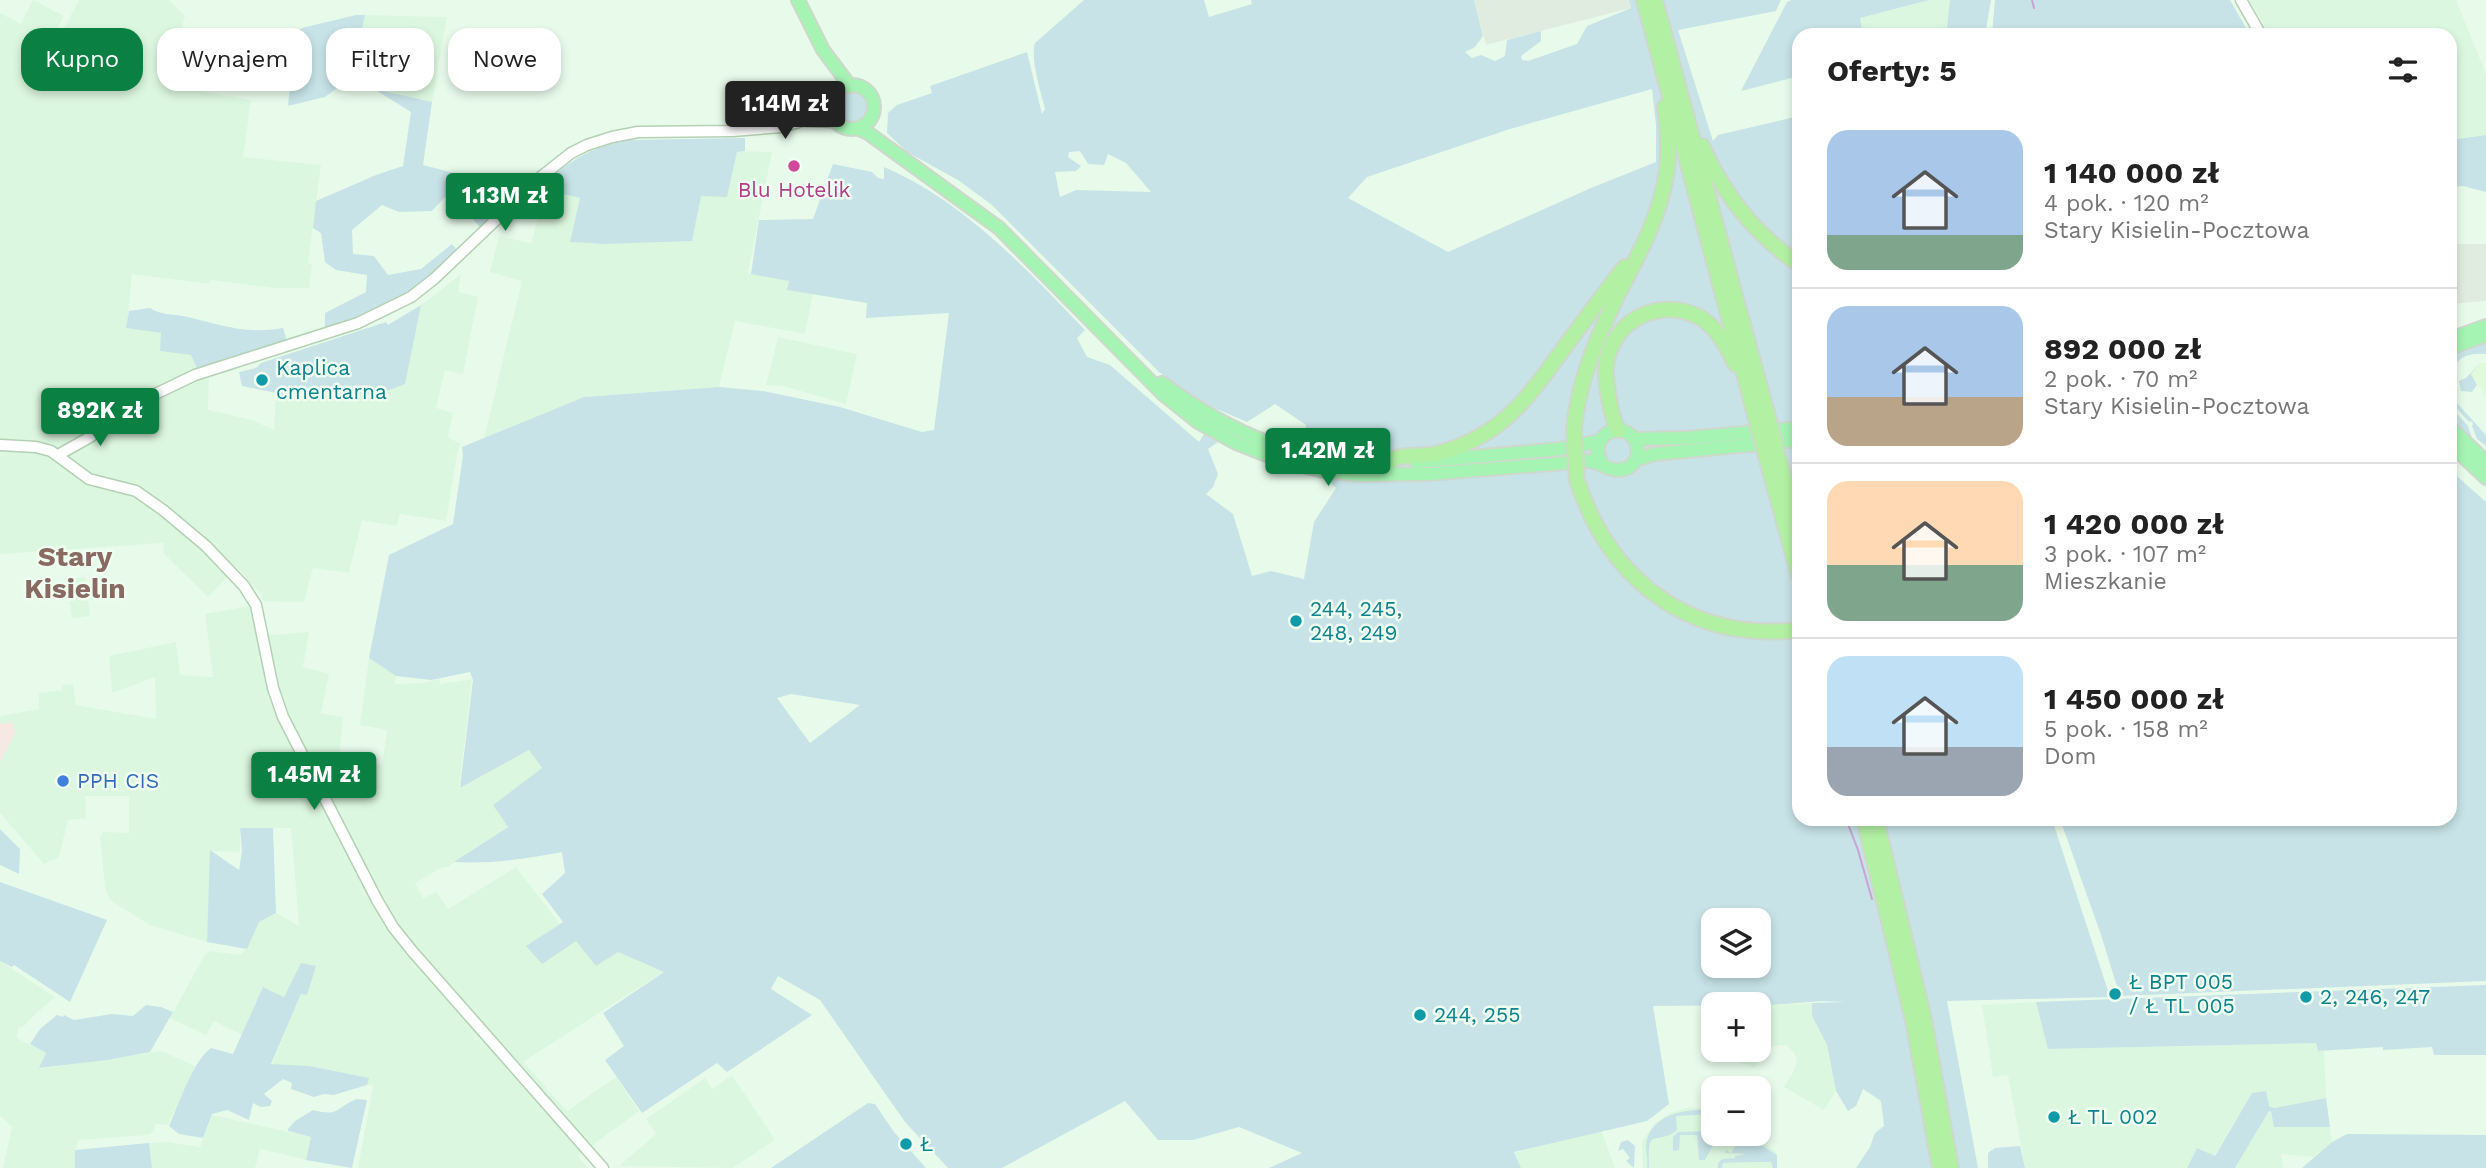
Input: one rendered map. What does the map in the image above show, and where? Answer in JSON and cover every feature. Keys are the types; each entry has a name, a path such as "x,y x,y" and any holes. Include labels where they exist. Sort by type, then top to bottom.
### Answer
{"highway":[{"path":"1644,0 1761,414"},
{"path":"1656,0 1792,545"},
{"path":"1659,56 1667,122 1668,162 1662,194 1634,265 1590,357 1579,390 1574,430 1577,480 1599,534 1612,552 1644,587 1667,604 1735,630 1792,630"},
{"path":"1684,106 1728,196 1765,238 1792,259"},
{"path":"1384,464 1390,458 1437,453 1466,444 1504,419 1521,403 1551,366 1631,259 1650,227"},
{"path":"1618,430 1612,416 1608,392 1606,373 1609,352 1618,335 1631,322 1648,313 1666,309 1680,310 1697,316 1717,332 1730,352 1747,404 1761,414"},
{"path":"1773,460 1792,513"},
{"path":"1866,826 1913,1020 1940,1168"},
{"path":"1878,826 1924,1019 1951,1168"}],"main road":[{"path":"798,0 823,50 850,86 861,88 871,96 874,106 871,119 866,125 846,128 833,117 833,98 823,50"},
{"path":"833,98 850,86"},
{"path":"871,119 886,147"},
{"path":"857,128 999,228 1163,394 1198,422 1236,443 1300,465 1341,473 1384,475 1428,474 1571,461 1594,461 1610,469 1619,470 1629,467 1635,460 1637,447 1634,439 1625,431 1618,430 1607,433 1599,441 1583,446 1521,454 1384,464 1324,458 1285,449 1241,432 1191,405 1114,343"},
{"path":"2457,336 2486,326"},
{"path":"2457,345 2486,335"},
{"path":"1634,439 1686,438 1792,429"},
{"path":"2457,434 2486,462"},
{"path":"1599,441 1598,455 1602,463"},
{"path":"1635,460 1655,454 1792,441"},
{"path":"2457,451 2486,478"}],"street":[{"path":"2241,0 2257,28"},
{"path":"799,122 821,111 833,98"},
{"path":"58,455 90,437 124,409 182,381 358,323 411,297 435,279 542,176 571,153 587,145 638,132 733,131 764,129 799,122 837,122"},
{"path":"0,445 43,448 58,455 89,479 129,488 154,503 206,546 244,586 258,610 273,688 283,717 385,915 413,952 603,1168"}],"shaded area":[{"path":"33,0 64,16 57,28 21,28 21,91 143,91 143,28 64,28 79,0 169,0 185,16 182,28 157,28 157,91 201,91 251,100 243,157 321,165 308,263 312,264 309,288 274,288 210,280 209,284 132,274 127,328 162,333 160,351 215,358 238,369 209,377 208,410 252,420 274,430 276,393 287,395 289,386 375,395 404,384 421,305 461,274 458,292 478,297 463,374 445,370 436,408 453,413 448,437 461,444 446,521 400,514 396,526 362,520 349,573 313,568 304,602 263,601 262,596 237,567 208,597 164,554 163,543 0,554 0,13 21,24"},
{"path":"1084,0 1204,0 1209,17 1252,4 1251,0 1474,0 1483,36 1475,47 1465,52 1472,58 1481,55 1495,61 1505,56 1507,40 1541,31 1541,41 1521,56 1522,60 1528,61 1577,44 1587,26 1631,8 1629,0 1781,0 1776,11 1678,30 1713,141 1718,135 1792,118 1792,826 2054,826 2110,997 1947,1001 1978,1168 1856,1168 1870,1147 1875,1133 1884,1126 1881,1101 1863,1089 1856,1106 1848,1111 1836,1091 1827,1045 1812,1016 1812,1003 1845,1002 1822,1001 1771,1005 1771,992 1701,992 1701,1006 1653,1006 1669,1104 1647,1121 1514,1152 1521,1168 1269,1168 1302,1153 1239,1127 1193,1140 1158,1140 1125,1101 1002,1168 948,1168 905,1122 820,1000 778,976 771,989 812,1015 727,1072 717,1063 642,1113 605,1060 624,1046 603,1013 664,972 618,952 596,966 576,941 542,964 526,946 563,922 542,894 565,873 562,852 508,860 454,862 508,827 493,805 542,768 529,750 460,788 473,680 470,672 431,680 396,676 369,658 389,555 453,524 462,447 584,397 719,387 763,391 840,407 922,432 934,430 949,313 866,318 867,303 787,290 789,281 751,274 759,220 813,219 833,164 872,172 878,178 884,179 884,167 941,198 992,238 1085,330 1077,338 1087,357 1110,365 1199,442 1204,434 1218,442 1208,449 1218,474 1213,487 1206,494 1233,514 1252,576 1271,571 1304,579 1314,522 1336,488 1302,457 1306,425 1275,404 1247,422 1196,400 1159,372 992,205 958,180 907,152 887,133 888,113 897,105 932,93 930,86 1027,52 1042,114 1045,109 1035,66 1035,43","holes":["1652,89 1656,162 1448,252 1348,198 1367,177 1510,129","1080,151 1088,164 1104,165 1108,154 1126,163 1151,192 1076,190 1060,197 1055,172 1076,171 1081,166 1068,157 1069,152","791,694 860,705 810,743 777,698"]},
{"path":"1474,0 1629,0 1631,8 1486,45"},
{"path":"1929,0 1950,0 1947,28 1862,28 1860,18"},
{"path":"1929,0 1860,18 1862,28 1792,28 1792,78 1741,91 1787,2"},
{"path":"1950,0 1991,0 1986,28 1947,28"},
{"path":"1995,0 2230,0 2246,28 1993,28"},
{"path":"2249,0 2456,0 2486,74 2486,135 2457,139 2457,28 2266,28"},
{"path":"365,15 447,17 434,91 434,28 363,28"},
{"path":"365,15 362,28 326,28 326,91 333,91 325,97 288,106 289,91 312,91 312,28 302,28"},
{"path":"377,91 432,102 423,165 511,188 517,195 481,229 458,200 445,197 432,211 399,212 382,205 352,230 353,254 374,256 388,275 421,269 452,244 458,251 406,294 378,309 325,328 325,313 366,292 367,275 336,270 325,262 321,233 313,228 316,201 403,166 411,112"},
{"path":"380,91 434,91 432,102"},
{"path":"852,91 864,96 869,108 864,120 852,125 840,120 835,108 840,96"},
{"path":"2486,135 2486,192 2457,186 2457,139"},
{"path":"745,138 745,151 737,152 727,197 701,196 692,241 603,244 570,242 580,198 546,190 544,184 583,155 628,140"},
{"path":"737,151 772,152 748,273 790,280 813,293 805,334 735,321 719,387 585,397 484,438 522,281 490,272 499,236 531,243 546,190 580,197 571,242 645,242 702,195 727,196"},
{"path":"2457,244 2486,244 2486,301 2457,303"},
{"path":"421,305 405,384 376,395 289,386 287,395 242,386 239,372 386,322 388,325"},
{"path":"150,308 162,313 244,329 283,328 287,341 197,368 191,355 160,351 161,333 126,328 129,311"},
{"path":"778,337 857,354 846,404 783,386 766,385"},
{"path":"2486,338 2486,354 2473,354 2457,364 2457,349"},
{"path":"2480,363 2486,363 2486,398 2471,374"},
{"path":"2480,363 2471,374 2477,385 2472,392 2461,391 2459,381 2466,378"},
{"path":"2457,403 2486,435 2486,446 2477,439 2473,424 2457,408"},
{"path":"2457,414 2468,426 2473,441 2486,453 2479,451 2457,428"},
{"path":"2457,476 2486,502 2486,981 2120,996 2062,826 2457,826"},
{"path":"85,577 90,616 72,618 66,580"},
{"path":"250,606 258,636 309,632 303,667 329,674 321,713 343,717 339,758 382,765 387,730 360,725 369,658 396,676 395,684 440,679 440,684 472,679 459,789 529,750 542,769 508,826 448,867 443,867 415,883 423,898 437,892 448,909 516,867 560,924 526,946 576,941 618,952 663,972 523,1062 567,1111 616,1077 639,1111 578,1156 588,1168 358,1168 373,1086 272,1064 301,994 307,995 301,964 284,997 263,987 242,1035 214,1021 206,1035 170,1018 205,954 211,951 240,955 247,949 259,922 276,913 299,926 291,828 240,828 240,852 211,851 207,942 150,925 110,900 105,887 100,837 103,832 129,833 129,796 85,796 86,818 68,820 59,857 44,864 0,813 0,716 39,709 39,693 62,690 62,685 73,684 76,705 156,719 155,677 112,693 109,656 176,642 180,675 213,677 205,614"},
{"path":"12,722 15,733 0,762 0,724"},
{"path":"240,828 273,828 276,913 259,922 247,949 207,942 210,850 239,870 242,851"},
{"path":"0,829 20,849 19,874 0,865"},
{"path":"0,882 107,920 70,1002 14,965 12,967 0,961"},
{"path":"0,961 55,997 24,1026 18,1028 17,1038 46,1053 40,1069 161,1051 195,1066 168,1125 156,1124 153,1132 148,1135 79,1140 75,1150 75,1168 3,1168 12,1127 0,1116"},
{"path":"301,963 316,966 307,995 301,994 271,1064 309,1066 369,1078 367,1085 334,1095 314,1097 291,1089 292,1083 283,1079 264,1094 272,1101 270,1106 261,1107 253,1103 249,1120 227,1110 212,1114 203,1138 179,1134 169,1126 198,1062 211,1048 233,1054 263,987 284,997"},
{"path":"2486,985 2486,1055 2434,1055 2432,1047 2318,1051 2316,1043 2048,1049 2036,1002"},
{"path":"2036,1002 2049,1049 2317,1043 2318,1051 2324,1051 2326,1098 2274,1108 2252,1093 2214,1156 2197,1148 2187,1168 2025,1168 2008,1075 1993,1077 1982,1005"},
{"path":"1812,1003 1812,1016 1827,1045 1836,1091 1824,1110 1784,1087 1795,1069 1797,1058 1785,1045 1771,1047 1771,1005"},
{"path":"146,1005 173,1012 150,1052 39,1068 46,1053 30,1044 40,1029 57,1015 74,1020 112,1014 133,1016"},
{"path":"1739,1062 1759,1062 1754,1068"},
{"path":"732,1075 775,1140 733,1168 619,1166 656,1134 646,1119 705,1078 712,1089"},
{"path":"2266,1091 2269,1106 2274,1108 2326,1098 2330,1127 2274,1127 2269,1111 2235,1168 2187,1168 2197,1148 2215,1156 2252,1093"},
{"path":"357,1099 367,1100 352,1168 306,1160 311,1137 288,1129 295,1121 313,1110 333,1112"},
{"path":"868,1103 875,1104 894,1132 926,1168 771,1168"},
{"path":"1690,1107 1701,1108 1701,1146 1768,1146 1776,1152 1777,1168 1643,1168 1642,1141 1655,1123 1670,1113"},
{"path":"1700,1110 1701,1115 1676,1116 1677,1130 1651,1141 1647,1168 1646,1142 1650,1131 1661,1120 1684,1111"},
{"path":"2269,1111 2274,1127 2330,1127 2332,1142 2314,1157 2281,1154 2283,1168 2235,1168"},
{"path":"212,1115 311,1137 306,1160 260,1149 255,1168 152,1168 149,1143 168,1142 200,1147"},
{"path":"1601,1130 1615,1168 1521,1168 1514,1153"},
{"path":"1701,1131 1701,1146 1713,1146 1705,1160 1699,1160 1697,1135 1680,1135 1679,1150 1673,1151 1673,1137 1678,1132"},
{"path":"2347,1134 2486,1135 2486,1168 2302,1168 2332,1142"},
{"path":"1628,1140 1635,1146 1634,1168 1626,1161 1630,1158 1623,1149 1618,1151 1621,1142"},
{"path":"149,1143 152,1168 75,1168 75,1150"},
{"path":"1735,1146 1762,1146 1777,1155 1777,1168 1773,1168 1771,1162 1723,1163 1722,1168 1718,1168 1722,1159 1746,1154 1725,1153 1726,1150 1731,1153"},
{"path":"2020,1146 2025,1168 1988,1168 1988,1153 1995,1148"}],"waterway":[{"path":"2032,0 2034,8"},
{"path":"1849,826 1872,899"}],"place":[{"name":"Blu Hotelik","path":"794,166"},
{"name":"Kaplica cmentarna","path":"262,380"},
{"name":"244, 245, 248, 249","path":"1296,621"},
{"name":"PPH CIS","path":"63,781"},
{"name":"Ł BPT 005 / Ł TL 005","path":"2115,994"},
{"name":"2, 246, 247","path":"2306,997"},
{"name":"244, 255","path":"1420,1015"},
{"name":"Ł TL 002","path":"2054,1117"},
{"name":"Ł","path":"906,1144"}],"district":[{"name":"Stary Kisielin","path":"75,572"}]}
